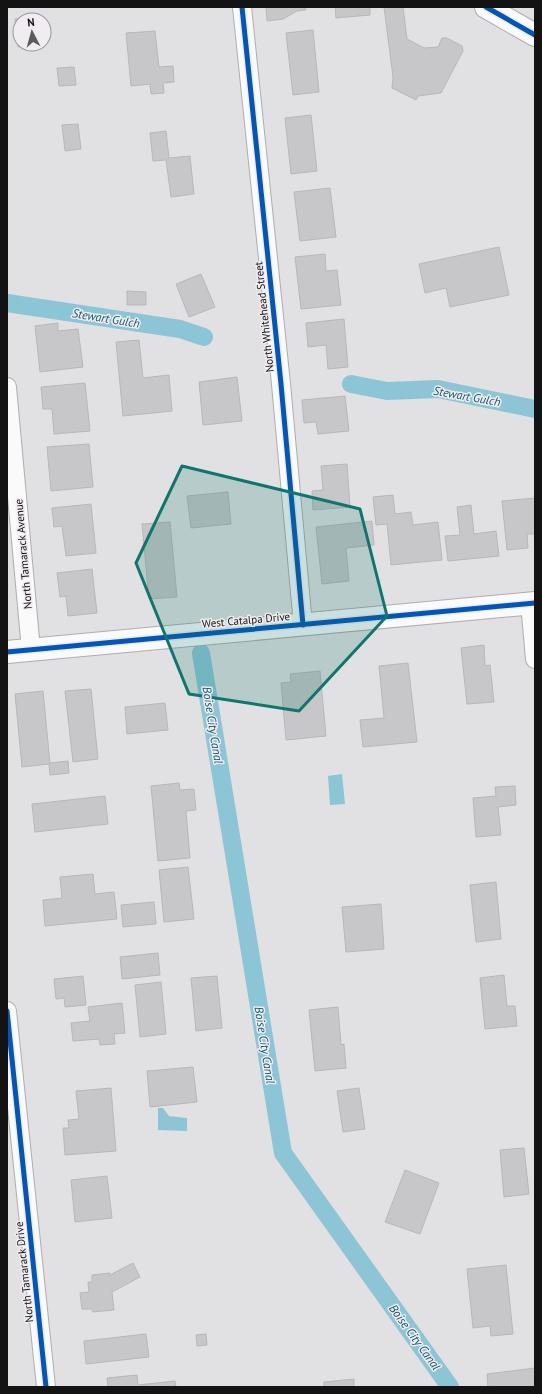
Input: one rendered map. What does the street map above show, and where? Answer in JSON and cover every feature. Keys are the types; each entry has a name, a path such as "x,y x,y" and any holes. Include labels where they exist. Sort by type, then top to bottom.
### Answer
{"street":[{"name":"North Whitehead Street","path":"242,7 281,384 303,624"},
{"path":"486,7 535,36"},
{"name":"North Tamarack Avenue","path":"7,387 31,650"},
{"name":"West Catalpa Drive","path":"7,652 533,603"},
{"path":"533,603 535,659"},
{"name":"North Tamarack Drive","path":"7,1012 46,1387"}],"highlighted area":[{"path":"182,466 360,509 387,616 299,711 189,694 136,563"}],"water":[{"path":"342,774 345,804 330,805 328,776"},
{"path":"158,1108 163,1108 169,1116 187,1118 187,1131 158,1130"}],"building":[{"path":"266,7 305,7 306,10 297,11 283,19 267,21"},
{"path":"335,7 370,7 370,15 336,18"},
{"path":"384,7 403,7 407,39 424,48 438,47 442,38 447,38 462,46 463,51 441,93 418,96 416,100 392,88 393,77"},
{"path":"313,30 319,92 293,95 286,33"},
{"path":"155,31 159,67 173,66 174,82 163,83 164,93 151,94 150,84 131,86 126,33"},
{"path":"74,67 76,85 59,86 57,68"},
{"path":"311,115 317,171 291,174 285,118"},
{"path":"78,124 81,149 65,151 62,125"},
{"path":"166,131 169,158 190,156 194,194 171,197 166,160 153,161 150,133"},
{"path":"330,188 336,237 300,241 294,192"},
{"path":"499,247 509,295 450,307 446,288 425,293 419,264"},
{"path":"325,254 326,271 337,270 341,305 301,309 295,257"},
{"path":"201,274 215,307 189,317 176,284"},
{"path":"127,291 146,292 146,305 127,305"},
{"path":"344,319 348,367 328,369 326,345 308,347 306,323"},
{"path":"58,323 58,331 78,329 83,367 40,372 35,326"},
{"path":"139,340 143,378 169,375 172,411 123,416 116,342"},
{"path":"237,377 242,421 203,425 199,382"},
{"path":"85,383 90,431 54,434 52,409 43,409 41,387"},
{"path":"345,396 349,431 318,434 316,422 304,423 302,400"},
{"path":"89,444 93,487 51,491 47,447"},
{"path":"347,464 350,507 313,510 312,491 323,490 321,466"},
{"path":"228,492 231,524 191,528 187,496"},
{"path":"393,495 395,514 411,512 413,525 438,522 442,560 391,565 387,524 376,525 373,497"},
{"path":"535,498 535,534 527,534 528,548 507,550 502,501"},
{"path":"91,504 96,553 66,556 62,526 54,527 52,508"},
{"path":"471,505 474,534 496,531 499,556 448,561 445,536 460,535 457,507"},
{"path":"372,521 374,545 346,548 349,581 322,584 316,527"},
{"path":"170,522 177,597 149,599 142,524"},
{"path":"92,569 97,613 68,616 66,596 60,597 57,573"},
{"path":"484,645 485,666 490,665 494,702 467,704 461,648"},
{"path":"408,663 417,742 363,747 360,720 384,718 379,666"},
{"path":"320,671 326,736 286,740 281,683 291,682 290,674"},
{"path":"91,689 98,759 73,762 65,691"},
{"path":"43,691 50,763 68,761 69,773 50,775 49,764 22,767 15,694"},
{"path":"165,703 168,730 127,734 125,707"},
{"path":"179,783 180,790 194,789 196,810 186,811 190,858 158,861 151,786"},
{"path":"515,786 516,805 498,807 501,835 476,837 473,798 496,796 495,787"},
{"path":"105,796 108,824 35,832 32,804"},
{"path":"188,867 194,919 164,922 159,870"},
{"path":"93,874 95,894 114,892 117,919 45,926 43,900 62,898 60,877"},
{"path":"496,882 501,939 476,942 470,885"},
{"path":"154,902 156,924 123,927 121,905"},
{"path":"381,904 384,949 346,952 342,907"},
{"path":"158,953 160,975 122,979 120,957"},
{"path":"504,975 507,1006 515,1006 517,1026 485,1029 480,978"},
{"path":"83,976 86,1005 65,1007 64,998 56,999 54,979"},
{"path":"217,976 222,1028 196,1031 191,978"},
{"path":"161,982 166,1034 140,1037 135,985"},
{"path":"122,1003 125,1033 114,1034 115,1044 100,1045 99,1039 73,1041 71,1023 90,1021 88,1007"},
{"path":"338,1007 341,1045 344,1044 346,1068 315,1071 309,1010"},
{"path":"193,1067 197,1102 150,1107 147,1071"},
{"path":"111,1088 116,1151 65,1155 63,1128 69,1128 68,1120 79,1119 76,1091"},
{"path":"359,1088 365,1129 343,1132 337,1091"},
{"path":"524,1148 529,1194 504,1197 500,1150"},
{"path":"405,1170 439,1183 420,1234 385,1222"},
{"path":"107,1176 112,1218 75,1222 71,1180"},
{"path":"133,1263 140,1277 112,1292 114,1310 93,1312 92,1309 82,1309 80,1293 89,1292 88,1282 92,1282 92,1275 110,1273 110,1275"},
{"path":"506,1265 513,1334 491,1336 490,1326 473,1328 467,1269"},
{"path":"146,1334 149,1357 86,1364 84,1341"},
{"path":"206,1334 207,1345 197,1346 196,1335"},
{"path":"535,1368 535,1387 488,1387 487,1374"},
{"path":"137,1375 138,1385 175,1381 176,1387 108,1387 107,1378"},
{"path":"354,1379 354,1387 324,1387 324,1382"}],"waterway":[{"name":"Stewart Gulch","path":"7,303 180,329 204,337"},
{"name":"Stewart Gulch","path":"351,384 387,391 438,389 535,409"},
{"name":"Boise City Canal","path":"201,653 283,1153 450,1387"}],"cycle path":[{"path":"242,7 281,384 303,625"},
{"path":"486,7 535,35"},
{"path":"7,652 535,603"},
{"path":"7,1011 46,1387"}]}
